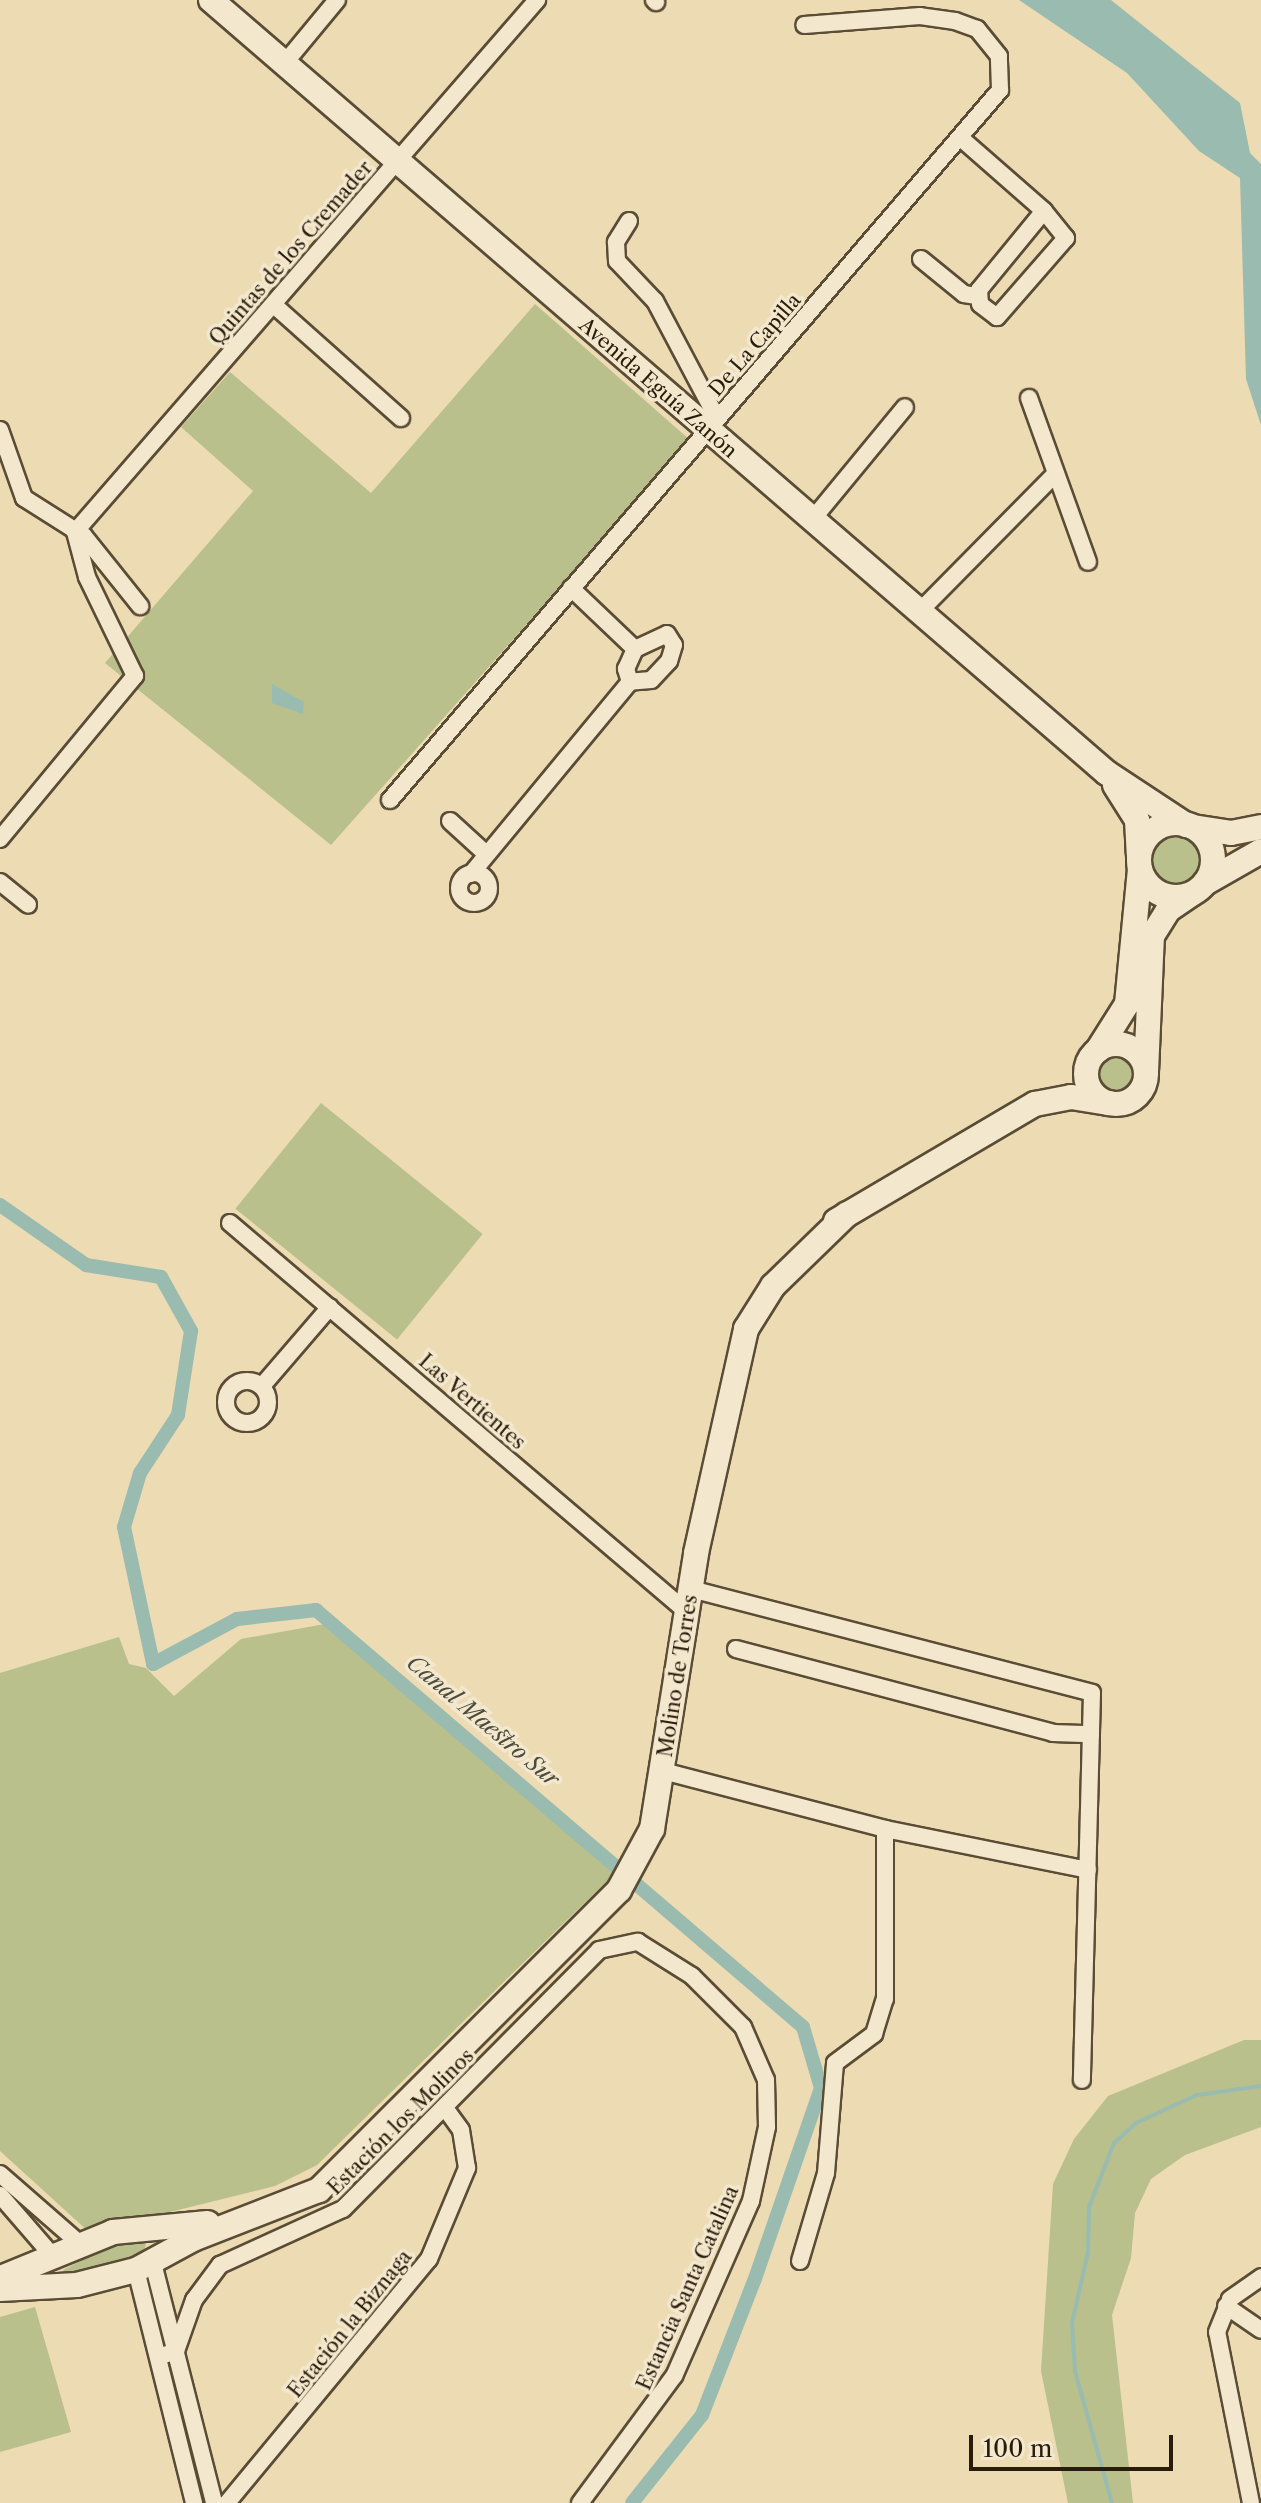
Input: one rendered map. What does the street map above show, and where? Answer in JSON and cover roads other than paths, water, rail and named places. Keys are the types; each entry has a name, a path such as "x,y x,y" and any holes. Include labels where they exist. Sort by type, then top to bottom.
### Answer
{"main road":[{"name":"Avenida Eguía Zanón","path":"211,0 396,161 712,424 812,520 1107,773 1189,826"},
{"name":"Avenida Eguía Zanón","path":"1107,773 1137,820 1140,864"},
{"path":"1199,888 1161,894 1140,864 1155,830 1189,826 1231,833 1261,827"},
{"path":"1189,826 1212,849 1199,888"},
{"path":"1146,1072 1133,1049 1095,1053 1090,1088 1110,1103 1136,1096 1146,1072 1152,936 1168,910 1261,851"},
{"name":"Molino de Torres","path":"0,2289 73,2286 145,2267 250,2216 331,2182 422,2094 619,1890 635,1867 652,1829 736,1337 755,1298 797,1252 847,1214 1095,1053 1127,1004 1140,864"},
{"name":"Molino de Torres","path":"939,1157 1035,1104 1071,1097 1110,1103"},
{"name":"Molino de Torres","path":"0,2278 78,2242 134,2229 250,2216"},
{"path":"134,2229 152,2239 145,2267"},
{"path":"51,2254 59,2279 73,2286"}],"street":[{"path":"284,64 337,0"},
{"name":"Quintas de los Cremader","path":"75,532 537,0"},
{"name":"De La Capilla","path":"390,800 712,424 963,140 1000,90 999,56 977,29 955,21 868,20 804,25"},
{"path":"921,259 964,294 977,296 997,317 1056,250 1063,230 963,140"},
{"path":"977,296 1044,211"},
{"path":"629,221 616,242 617,261 655,301 712,424"},
{"path":"274,305 401,418"},
{"path":"1029,398 1053,476 1088,562"},
{"path":"812,520 905,407"},
{"path":"0,430 24,498 75,532 140,606"},
{"path":"919,612 1053,476"},
{"path":"0,839 135,676 87,577 75,532"},
{"path":"571,588 635,649"},
{"path":"471,874 484,852 630,682 651,680 674,645 659,633 635,649 626,669 630,682"},
{"path":"450,821 484,852"},
{"path":"0,882 28,905"},
{"name":"Las Vertientes","path":"230,1223 689,1600"},
{"path":"262,1386 330,1307"},
{"path":"689,1600 1092,1693 1082,2080"},
{"path":"736,1649 1053,1733 1091,1734"},
{"path":"663,1771 885,1829 1088,1870"},
{"path":"800,2261 826,2173 832,2072 847,2050 874,2034 885,1999 885,1829"},
{"name":"Estación los Molinos","path":"168,2354 194,2300 220,2265 343,2209 599,1950 623,1941"},
{"name":"Estancia Santa Catalina","path":"580,2503 674,2376 751,2201 767,2127 762,2068 733,2014 652,1947 623,1941"},
{"name":"Estación la Biznaga","path":"227,2503 429,2259 467,2168 461,2130 445,2108"},
{"path":"2,2176 78,2242"},
{"path":"0,2195 51,2254"},
{"path":"145,2267 214,2503"},
{"path":"1251,2503 1220,2368 1217,2332 1226,2306 1261,2277"},
{"path":"1226,2306 1261,2330"},
{"path":"168,2354 195,2503"}],"water":[{"path":"1019,0 1111,0 1240,103 1250,153 1261,164 1261,425 1246,379 1240,178 1199,151 1127,73"},
{"path":"272,684 304,702 303,714 272,703"}],"waterway":[{"name":"Canal Maestro Sur","path":"0,1205 86,1265 161,1277 191,1331 178,1415 140,1473 124,1527 153,1664 237,1619 316,1610 803,2027 821,2088 754,2281 702,2415 632,2503"},
{"path":"1112,2503 1075,2371 1072,2323 1088,2252 1089,2207 1114,2143 1136,2123 1197,2095 1261,2086"}]}
